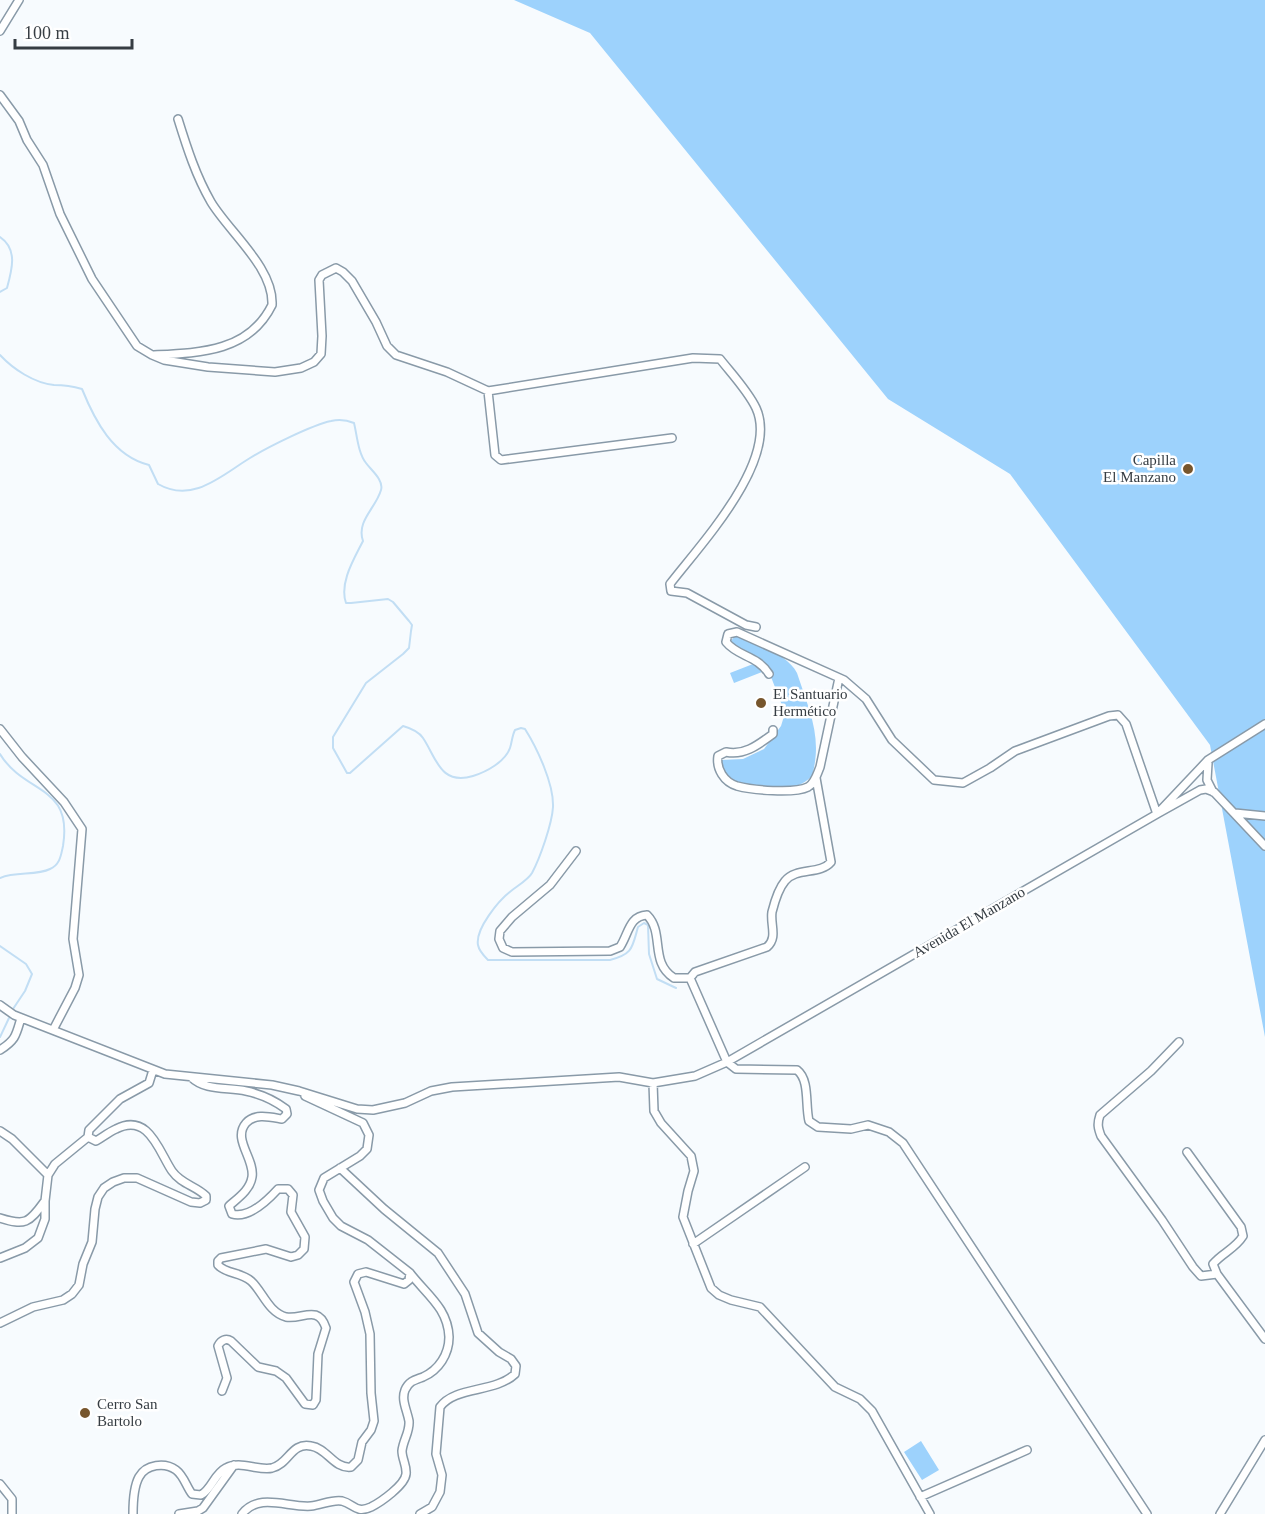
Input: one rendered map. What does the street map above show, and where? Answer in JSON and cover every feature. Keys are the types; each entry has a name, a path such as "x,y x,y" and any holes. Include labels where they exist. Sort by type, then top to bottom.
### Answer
{"street":[{"path":"0,31 19,0"},
{"path":"0,95 19,121 27,140 43,165 60,214 92,279 137,346 165,360 208,367 275,372 301,368 314,362 321,354 319,280 322,274 336,268 352,281 387,345 396,355 435,368 488,391 693,358 720,359 756,408 761,428 758,453 736,499 670,584 671,591 687,593 746,625 756,627"},
{"path":"152,355 199,353 227,345 258,324 272,305 270,287 262,272 200,182 178,119"},
{"path":"488,391 495,455 501,460 672,438"},
{"path":"770,674 763,664 731,648 726,642 728,634 737,632 844,680 866,699 892,740 934,780 963,783 1015,751 1109,716 1118,715 1126,724 1157,814 1200,790 1206,789 1214,792"},
{"path":"690,978 695,972 767,947 772,942 774,932 772,913 785,881 795,874 827,867 831,862 816,778 839,678"},
{"name":"Avenida El Manzano","path":"299,1091 357,1109 374,1110 405,1103 431,1092 452,1087 619,1077 653,1083 695,1076 727,1062 1157,814 1209,760 1265,724"},
{"path":"0,729 22,757 64,802 82,829 73,939 79,975 54,1030"},
{"path":"773,730 772,734 746,752 733,754 726,752 718,756 717,764 726,779 735,786 791,792 809,786 816,778"},
{"path":"1209,760 1207,780 1214,792 1265,846"},
{"path":"1235,813 1265,816"},
{"path":"1250,829 1254,816"},
{"path":"576,850 550,885 512,917 500,931 503,948 512,952 610,951 620,947 633,920 638,916 647,915 653,921 662,967 675,978 690,978"},
{"path":"690,978 727,1062 736,1069 797,1070 805,1081 809,1121 818,1127 851,1129 868,1125 889,1132 903,1143 1147,1514"},
{"path":"0,1005 21,1017 153,1070 190,1077 272,1085 299,1091 310,1099 363,1123 366,1127 369,1135 367,1149 360,1156 324,1178 319,1190 321,1198 333,1218 346,1230 368,1240 410,1273 439,1305 446,1319 449,1340 446,1354 439,1366 425,1376 414,1380 405,1390 404,1400 409,1425 403,1449 406,1474 403,1482 374,1506 366,1510 352,1508 340,1501 306,1506 263,1502 248,1508 242,1514"},
{"path":"0,1050 12,1042 16,1036 21,1017"},
{"path":"1179,1042 1151,1071 1100,1115 1098,1128 1101,1136 1193,1267 1201,1276 1217,1274"},
{"path":"0,1258 25,1248 38,1238 44,1224 48,1175 55,1164 88,1137 89,1130 120,1099 149,1083 153,1070"},
{"path":"190,1077 202,1086 248,1091 267,1098 286,1109 287,1114 282,1119 259,1116 250,1119 244,1125 241,1138 251,1166 252,1179 249,1187 229,1206 229,1209 235,1215 240,1215 261,1205 278,1189 288,1189 293,1195 291,1212 305,1238 304,1250 291,1257 258,1250 221,1258 217,1263 220,1268 248,1278 272,1309 279,1314 293,1317 314,1315 321,1318 326,1328 318,1354 316,1400 313,1406 305,1404 286,1378 276,1371 258,1367 227,1339 221,1341 218,1346 227,1378 222,1391"},
{"path":"653,1083 654,1111 661,1123 691,1156 694,1171 683,1217 711,1288 719,1295 731,1300 760,1307 835,1387 860,1399 872,1411 930,1514"},
{"path":"0,1323 33,1307 63,1300 72,1294 79,1285 83,1264 92,1242 98,1197 104,1188 113,1182 124,1178 137,1178 191,1202 200,1203 206,1200 205,1194 189,1186 173,1172 155,1140 144,1129 127,1125 116,1128 96,1141 88,1137"},
{"path":"0,1131 12,1139 48,1175"},
{"path":"1187,1152 1241,1227 1243,1236 1238,1244 1213,1264 1217,1274 1265,1339"},
{"path":"340,1167 384,1209 438,1253 465,1294 478,1333 499,1352 511,1359 516,1366 515,1374 506,1381 450,1398 440,1407 436,1454 441,1475 440,1492 432,1507 420,1514"},
{"path":"693,1244 805,1167"},
{"path":"0,1218 19,1223 25,1222 35,1215 45,1201"},
{"path":"133,1514 138,1479 148,1469 162,1465 175,1469 190,1491 197,1496 206,1492 220,1472 234,1465 274,1467 282,1463 295,1448 305,1445 319,1449 341,1466 351,1467 356,1463 362,1442 374,1425 374,1416 371,1393 370,1334 365,1312 354,1285 355,1279 360,1273 366,1272 405,1284 410,1280 410,1273"},
{"path":"1220,1514 1265,1440"},
{"path":"920,1497 1027,1450"},
{"path":"179,1514 203,1508 234,1465"},
{"path":"0,1484 12,1498 12,1514"}],"shaded area":[{"path":"514,0 1265,0 1265,1037 1210,745 1010,474 888,399 590,33"},
{"path":"737,636 779,655 797,673 813,724 816,749 812,776 795,786 776,789 736,783 720,768 721,760 743,759 764,749 781,726 785,713 766,664 735,647 731,641"},
{"path":"753,664 760,667 762,672 734,683 730,673"},
{"path":"921,1441 939,1470 922,1480 904,1452"}],"waterway":[{"path":"0,237 6,242 12,260 7,288 0,292"},
{"path":"0,355 18,370 46,384 82,389 99,425 115,445 125,454 149,465 158,484 171,489 183,491 207,485 268,448 323,423 334,420 354,423 361,454 379,479 381,490 362,527 363,541 344,587 346,603 388,599 412,625 409,648 366,683 333,737 333,748 347,773 350,773 403,726 414,730 421,736 440,768 446,773 453,777 473,776 500,762 508,753 515,730 525,729 548,777 553,798 552,814 539,859 532,873 500,901 484,923 478,938 481,951 488,960 610,960 623,955 630,949 638,927 644,923 648,925 649,954 657,979 676,988"},
{"path":"0,754 10,767 54,800 61,811 64,826 62,853 53,867 44,871 0,878"},
{"path":"0,946 26,964 32,974 25,991 13,1009"},
{"path":"0,1037 9,1018"}],"place":[{"name":"Capilla El Manzano","path":"1188,469"},
{"name":"El Santuario Hermético","path":"761,703"},
{"name":"Cerro San Bartolo","path":"85,1413"}]}
